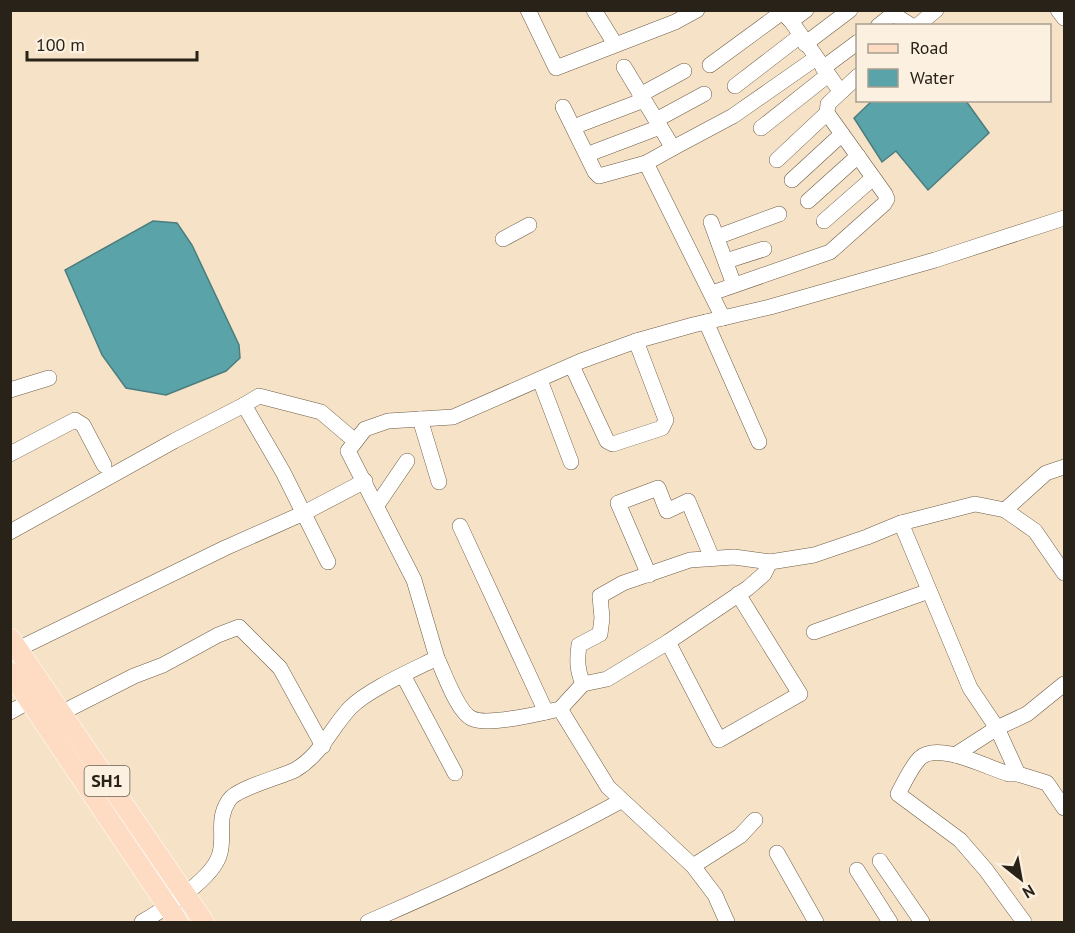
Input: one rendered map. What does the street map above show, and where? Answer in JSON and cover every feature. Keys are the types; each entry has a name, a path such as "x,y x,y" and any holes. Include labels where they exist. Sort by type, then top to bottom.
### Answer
{"main road":[{"name":"SH1","path":"14,644 204,922"},
{"name":"SH1","path":"10,672 173,915"}],"street":[{"path":"528,10 556,68 675,22 697,10"},
{"path":"594,10 615,44"},
{"path":"710,65 784,15 806,10"},
{"path":"735,86 850,10"},
{"path":"918,24 936,10"},
{"path":"1058,10 1065,18"},
{"path":"880,24 893,14 909,24"},
{"path":"784,15 840,91"},
{"path":"563,107 598,176 646,163 822,67 856,43"},
{"path":"624,67 673,148"},
{"path":"761,128 822,67"},
{"path":"581,124 642,98 684,71"},
{"path":"777,160 827,113 828,105 856,78"},
{"path":"594,152 658,123 704,94"},
{"path":"712,293 830,252 884,204 887,199 827,113"},
{"path":"792,180 842,134"},
{"path":"808,201 858,156"},
{"path":"646,163 723,318"},
{"path":"824,221 873,178"},
{"path":"717,237 779,214"},
{"path":"770,562 764,574 738,594 668,642 607,679 583,684 553,711 507,720 470,718 458,701 437,658 414,580 348,451 365,429 387,421 453,417 636,341 770,307 935,260 1065,218"},
{"path":"711,222 734,285"},
{"path":"503,239 529,225"},
{"path":"726,261 764,249"},
{"path":"706,322 759,442"},
{"path":"572,366 607,441 614,444 662,428 666,420 636,341"},
{"path":"10,390 49,378"},
{"path":"540,380 571,462"},
{"path":"10,532 260,396 321,412 355,441"},
{"path":"244,405 328,561"},
{"path":"420,419 439,482"},
{"path":"10,454 75,420 83,425 104,465"},
{"path":"377,505 407,461"},
{"path":"1005,510 1046,472 1065,467"},
{"path":"14,644 304,513 365,481"},
{"path":"649,575 618,503 658,488 667,511 688,501 712,558"},
{"path":"583,684 577,660 579,645 600,634 602,618 600,597 623,583 690,560 734,557 770,562 814,555 901,523 975,504 1005,510 1035,531 1065,573"},
{"path":"901,523 970,688 997,728 1018,774"},
{"path":"460,526 553,711 608,787 693,866 716,895 727,922"},
{"path":"814,632 929,591"},
{"path":"668,642 719,740 800,694 738,594"},
{"path":"61,713 134,676 163,665 218,635 239,627 280,668 323,746"},
{"path":"142,922 173,915 185,894 214,866 220,853 221,819 230,798 266,780 296,769 323,746 350,708 379,688 437,658"},
{"path":"402,675 455,773"},
{"path":"955,755 997,728 1027,714 1065,684"},
{"path":"10,712 30,701"},
{"path":"1024,922 986,870 960,840 897,794 920,759 932,752 955,755 991,769 1047,783 1065,808"},
{"path":"368,922 450,887 544,842 621,801"},
{"path":"693,866 740,836 755,820"},
{"path":"777,853 816,922"},
{"path":"880,861 922,922"},
{"path":"857,870 890,922"}],"water":[{"path":"871,102 967,102 989,133 928,190 896,151 882,162 854,118"},
{"path":"153,221 177,223 192,245 239,345 240,358 226,371 166,395 126,388 102,355 65,270"}]}
